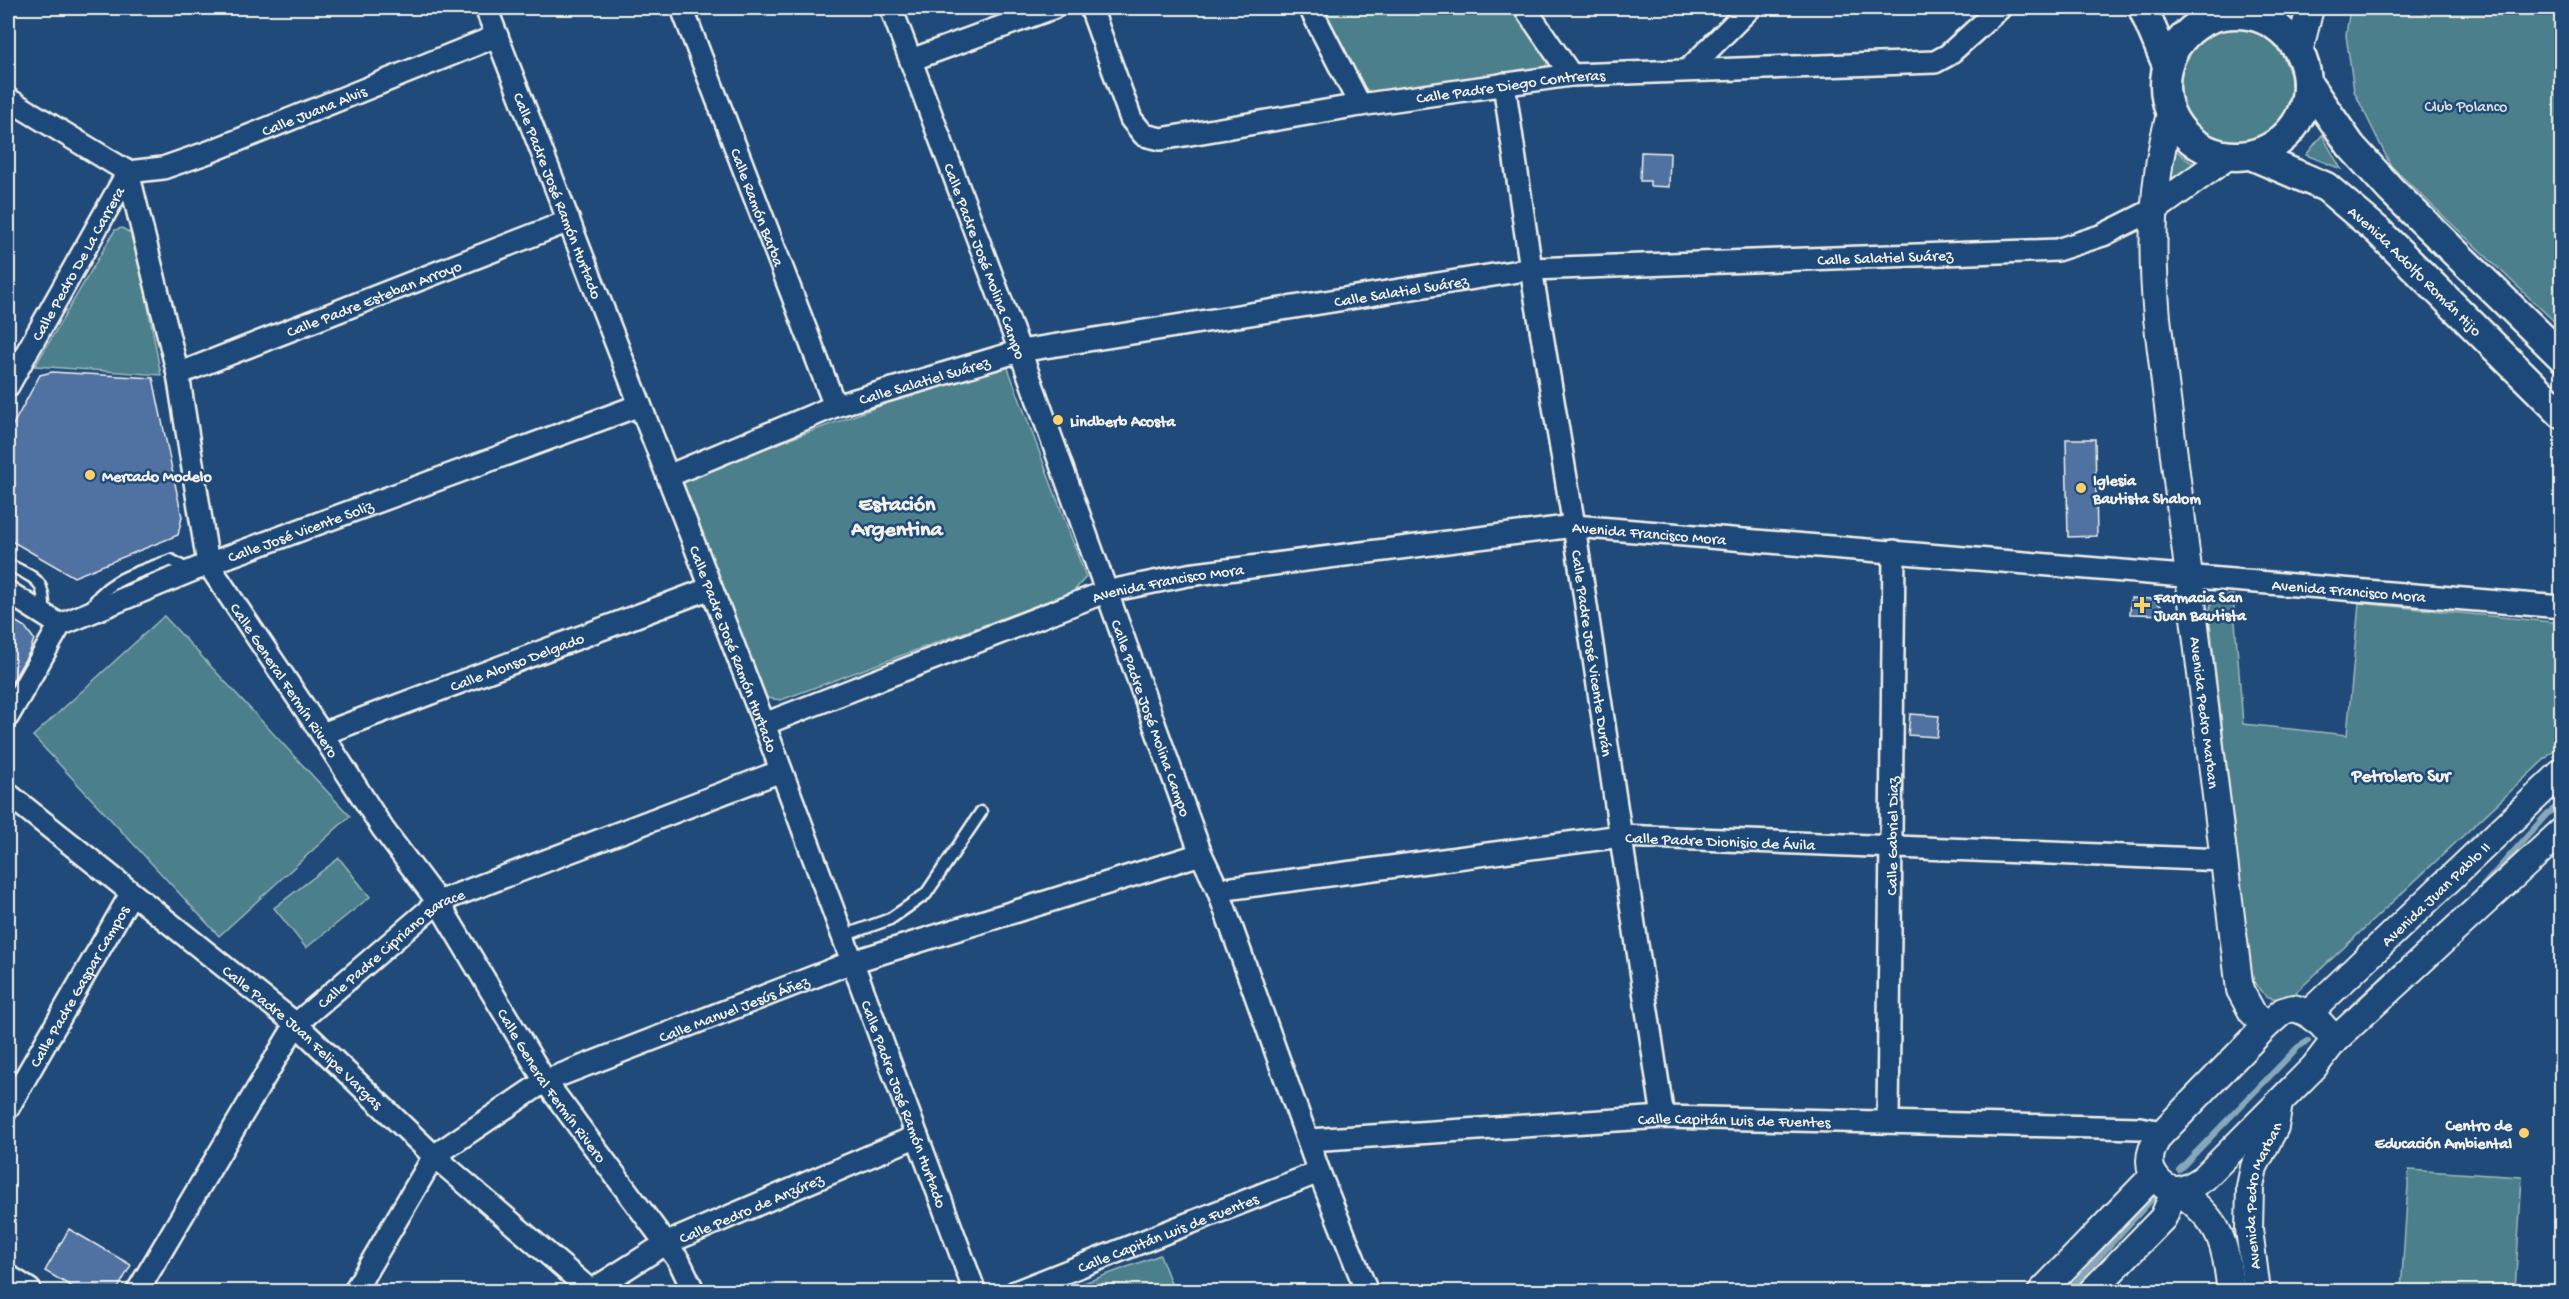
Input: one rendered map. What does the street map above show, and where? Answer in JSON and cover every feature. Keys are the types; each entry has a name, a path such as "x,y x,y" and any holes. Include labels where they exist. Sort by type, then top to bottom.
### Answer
{"main road":[{"path":"2144,8 2167,65"},
{"path":"2237,11 2266,21 2285,34 2299,52 2305,67 2307,83 2304,107 2292,129 2274,145 2240,155 2210,152 2194,143 2180,129 2170,114 2164,81 2167,65 2176,46 2190,31 2208,20 2237,11"},
{"path":"2307,83 2351,146 2391,190 2562,357"},
{"name":"Avenida Adolfo Román Hijo","path":"2240,155 2326,187 2378,231 2562,414"},
{"path":"8,1280 27,1292"}],"street":[{"name":"Calle Padre José Ramón Hurtado","path":"486,8 764,724 975,1292"},
{"name":"Calle Ramón Barba","path":"682,8 835,406"},
{"name":"Calle Padre José Molina Campo","path":"891,8 1020,351 1201,854 1218,890 1319,1172 1367,1292"},
{"path":"911,60 1053,8"},
{"name":"Calle Padre Diego Contreras","path":"1091,8 1131,119 1144,135 1161,138 1360,105 1571,75 1935,62 1948,55 2000,8"},
{"path":"1310,8 1360,105"},
{"path":"1525,8 1571,75"},
{"path":"1688,70 1750,8"},
{"path":"2299,52 2310,8"},
{"name":"Calle Juana Alvis","path":"128,172 163,168 209,152 497,36"},
{"name":"Calle Padre José Vicente Durán","path":"1504,84 1531,269 1574,526 1663,1117"},
{"path":"8,99 128,172"},
{"name":"Avenida Pedro Marban","path":"2170,114 2153,210 2152,266 2157,318 2240,990 2252,1012 2266,1026"},
{"path":"2153,210 2240,155"},
{"name":"Calle Pedro De La Carrera","path":"8,386 17,348 128,172"},
{"name":"Calle General Fermín Rivero","path":"128,172 178,374 199,568 322,734 383,829 438,902 545,1082 679,1261 694,1292"},
{"name":"Calle Salatiel Suárez","path":"668,476 835,406 1020,351 1531,269 2057,250 2103,235 2153,210"},
{"name":"Calle Padre Esteban Arroyo","path":"178,374 569,222"},
{"name":"Calle José Vicente Soliz","path":"52,620 87,614 199,568 640,405"},
{"name":"Avenida Francisco Mora","path":"764,724 1105,592 1188,575 1574,526 2562,607"},
{"name":"Calle Gabriel Diaz","path":"1888,1121 1894,551"},
{"name":"Calle Alonso Delgado","path":"322,734 711,588"},
{"path":"8,592 52,620 8,716"},
{"name":"Calle Padre Cipriano Barace","path":"137,1292 296,1024 438,902 781,771"},
{"name":"Avenida Juan Pablo II","path":"2309,1013 2562,772"},
{"name":"Calle Padre Juan Felipe Vargas","path":"8,794 296,1024 434,1156 590,1291"},
{"path":"2091,1292 2163,1218 2176,1190 2192,1186 2204,1178 2314,1067 2334,1041 2562,831"},
{"name":"Calle Padre Dionisio de Ávila","path":"1218,890 1621,836 2224,860"},
{"name":"Calle Manuel Jesús Áñez","path":"354,1292 434,1156 545,1082 852,962 1201,854"},
{"name":"Calle Padre Gaspar Campos","path":"8,1108 131,894"},
{"path":"2041,1292 2154,1175 2150,1162 2154,1144 2160,1135 2283,1011 2293,1008 2309,1013 2327,1029 2334,1041"},
{"name":"Avenida Pedro Marban","path":"2257,1292 2249,1229 2250,1187 2254,1167 2275,1127 2280,1101"},
{"name":"Calle Capitán Luis de Fuentes","path":"1309,1140 1663,1117 2140,1128 2152,1130 2160,1135"},
{"name":"Calle Pedro de Anzúrez","path":"590,1291 665,1244 917,1136"},
{"name":"Calle Capitán Luis de Fuentes","path":"1015,1292 1319,1172"},
{"name":"Avenida Pedro Marban","path":"2154,1175 2161,1184 2176,1190 2207,1214 2217,1227 2226,1247 2231,1292"}],"lane":[{"path":"8,564 37,580 45,591 52,620"},
{"path":"843,936 890,919 926,894 981,812"}],"green space":[{"path":"1323,8 1514,8 1548,55 1546,68 1541,73 1377,96 1362,86"},
{"name":"Club Polanco","path":"2350,8 2561,8 2561,328 2391,166 2354,91 2346,35"},
{"path":"2227,26 2252,31 2272,43 2285,60 2291,81 2291,102 2284,121 2271,136 2250,145 2229,145 2210,137 2195,124 2184,108 2179,91 2178,73 2183,57 2193,42 2207,32"},
{"path":"2322,135 2341,169 2306,155"},
{"path":"2172,147 2189,161 2198,165 2168,186"},
{"path":"122,228 132,234 136,244 161,375 35,366 115,230"},
{"path":"1005,360 1086,577 1073,592 781,700 760,697 679,480"},
{"path":"2233,595 2243,724 2347,735 2359,603 2561,623 2561,744 2291,997 2284,998 2268,997 2252,979 2209,614 2211,603 2219,596"},
{"path":"164,616 350,816 219,936 33,736"},
{"path":"339,858 370,897 306,948 274,908"},
{"path":"2409,1170 2522,1177 2515,1291 2401,1291"},
{"path":"1160,1255 1174,1291 1062,1291"}],"building":[{"path":"1641,152 1670,153 1669,187 1650,186 1650,181 1640,181"},
{"name":"Mercado Modelo","path":"52,372 153,378 182,517 178,535 74,577 8,539 8,434 40,375"},
{"name":"Iglesia Bautista Shalom","path":"2066,439 2095,439 2097,536 2068,537"},
{"path":"2131,598 2153,599 2171,615 2130,614"},
{"path":"8,617 25,627 34,639 30,651 8,689"},
{"path":"1910,714 1939,716 1937,737 1908,735"},
{"path":"69,1229 131,1265 116,1292 81,1292 45,1271"}],"waterway":[{"path":"2474,896 2547,814 2562,803"},
{"path":"2352,1007 2397,966"},
{"path":"2179,1170 2298,1047 2308,1041"},
{"path":"2067,1292 2153,1198"}],"place":[{"name":"Lindberb Acosta","path":"1058,420"},
{"name":"Mercado Modelo","path":"90,475"},
{"name":"Iglesia Bautista Shalom","path":"2081,488"},
{"name":"Farmacia San Juan Bautista","path":"2142,605"},
{"name":"Centro de Educación Ambiental","path":"2524,1133"}],"district":[{"name":"Estación Argentina","path":"897,514"},
{"name":"Petrolero Sur","path":"2401,775"}]}
